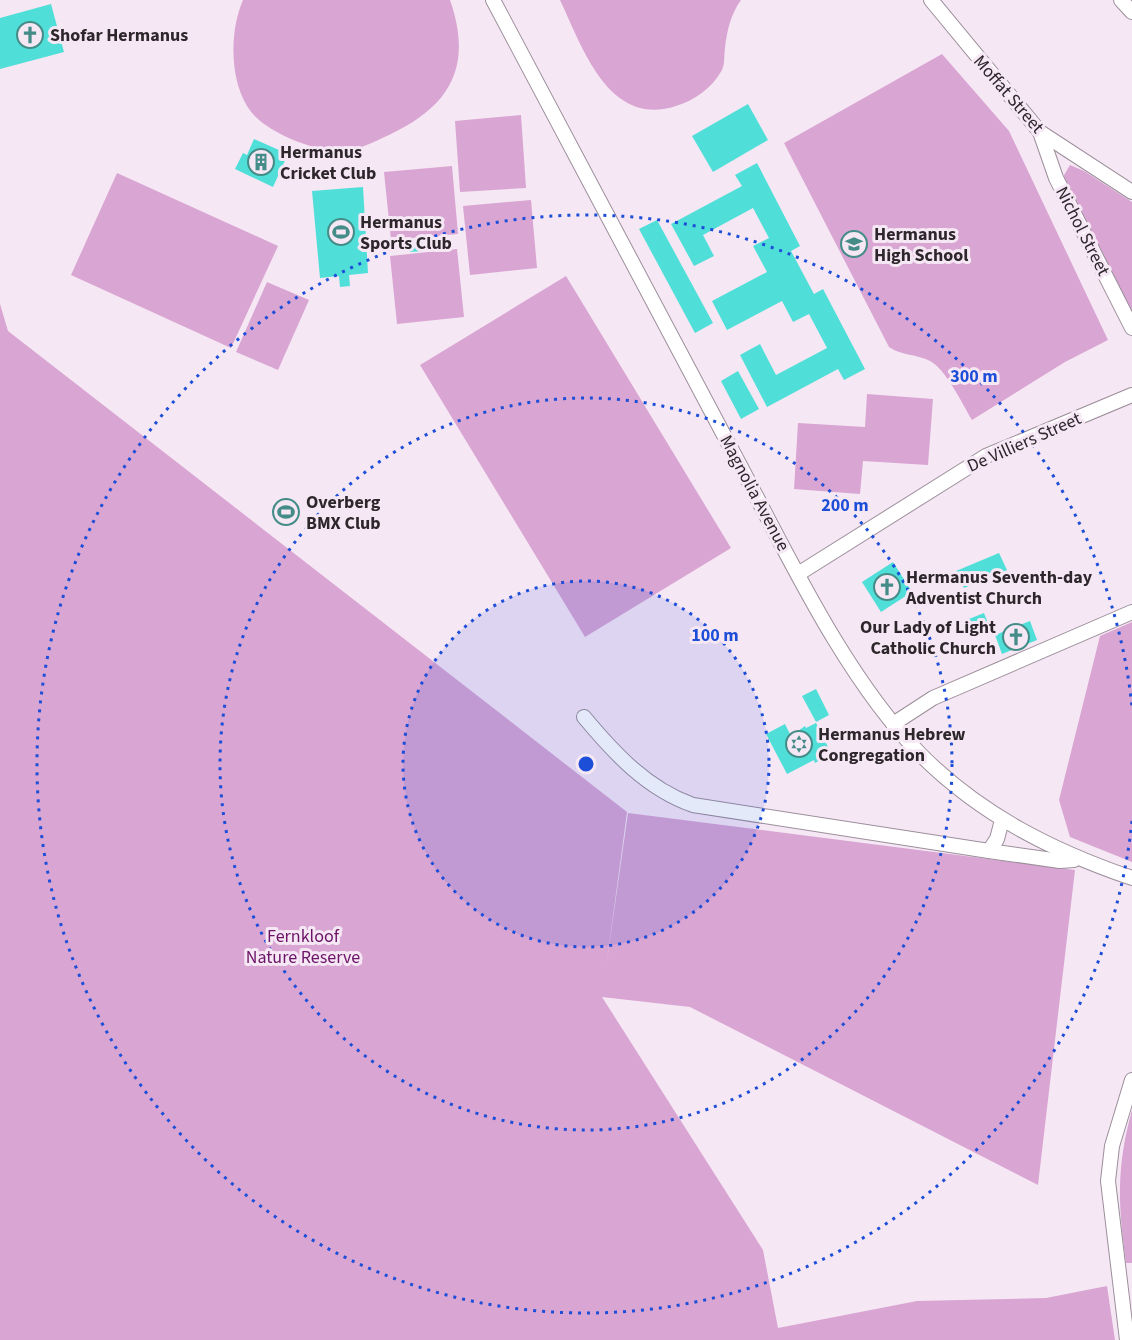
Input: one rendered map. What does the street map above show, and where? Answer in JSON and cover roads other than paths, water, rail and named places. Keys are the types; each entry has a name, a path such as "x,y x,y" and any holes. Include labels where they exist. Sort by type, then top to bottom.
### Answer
{"street":[{"name":"Magnolia Avenue","path":"493,0 798,574 838,642 893,724 938,771 1002,820 1079,860 1132,879"},
{"name":"Moffat Street","path":"931,0 1040,132 1132,192"},
{"path":"1121,0 1132,12"},
{"name":"Nichol Street","path":"1040,132 1056,178 1132,328"},
{"name":"De Villiers Street","path":"798,574 986,456 1132,395"},
{"path":"893,724 933,698 1132,612"},
{"path":"584,717 616,753 653,785 693,806 1060,861 1079,860"},
{"path":"989,851 997,839 1002,820"},
{"path":"1128,1340 1108,1181 1112,1146 1132,1080"}],"place":[{"name":"Shofar Hermanus","path":"30,35"},
{"name":"Hermanus Cricket Club","path":"261,162"},
{"name":"Hermanus Sports Club","path":"341,232"},
{"name":"Hermanus High School","path":"854,244"},
{"name":"Overberg BMX Club","path":"286,512"},
{"name":"Hermanus Seventh-day Adventist Church","path":"887,587"},
{"name":"Our Lady of Light Catholic Church","path":"1016,637"},
{"name":"Hermanus Hebrew Congregation","path":"799,744"}],"park label":[{"name":"Fernkloof Nature Reserve","path":"303,946"}]}
